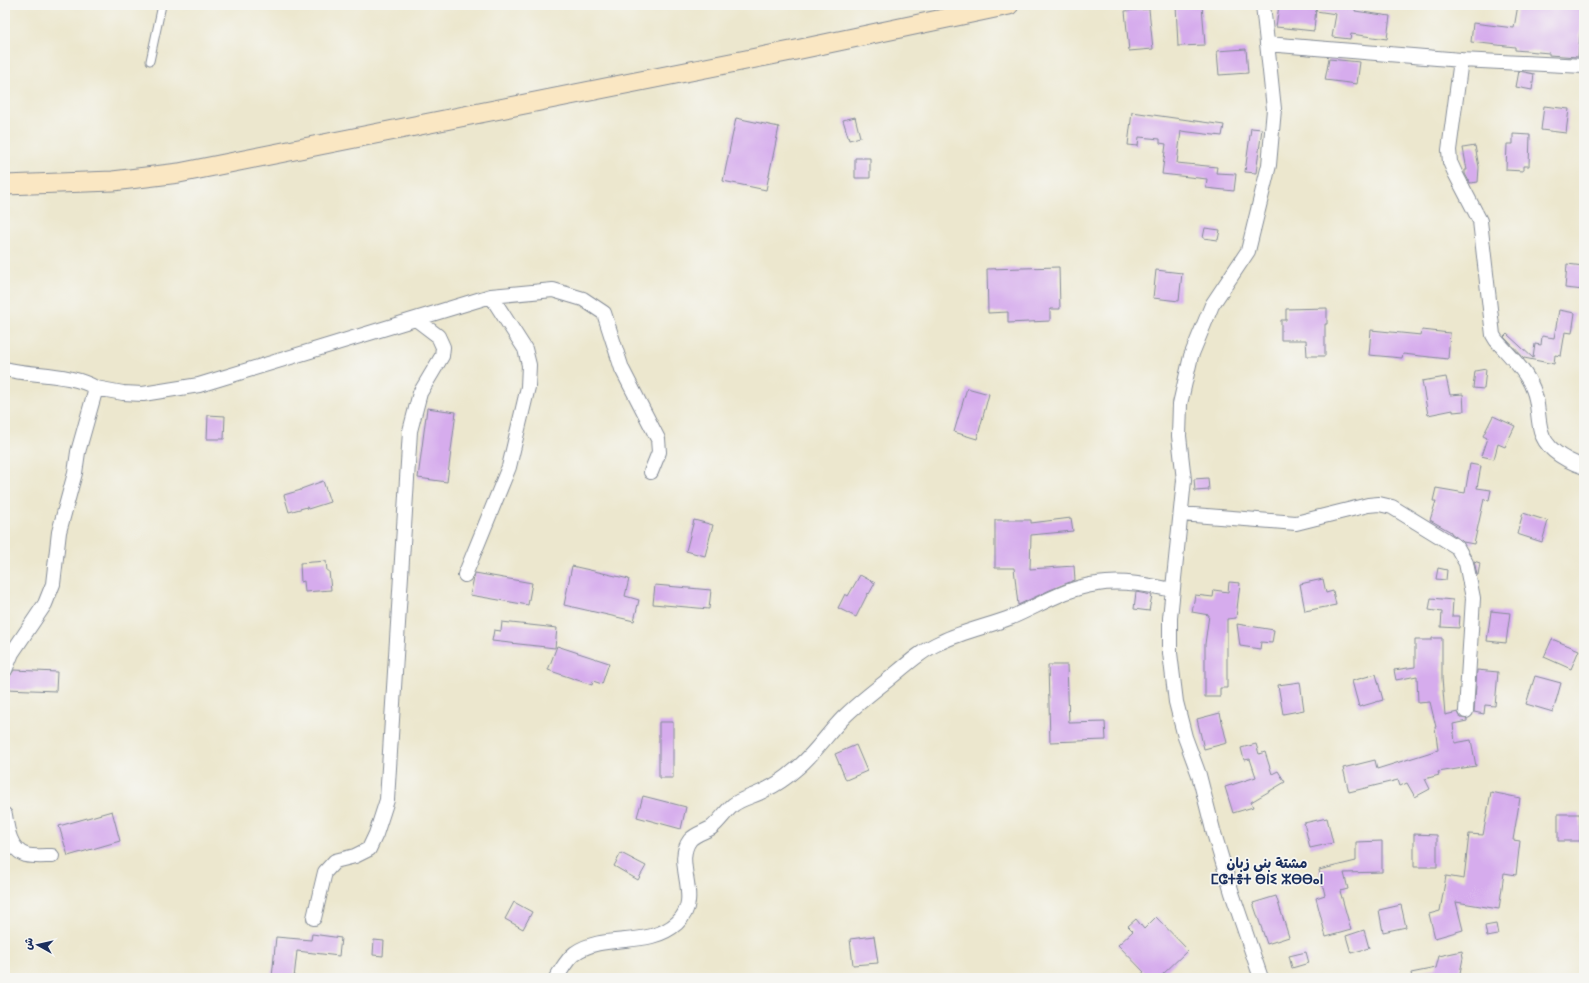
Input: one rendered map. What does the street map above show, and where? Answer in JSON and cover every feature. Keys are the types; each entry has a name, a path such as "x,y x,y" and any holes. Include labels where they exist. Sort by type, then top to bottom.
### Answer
{"main road":[{"path":"5,185 114,181 179,173 796,50 1008,5"}],"street":[{"path":"1261,978 1213,830 1198,775 1185,738 1176,702 1170,653 1170,618 1184,480 1179,436 1180,404 1191,356 1212,305 1248,250 1269,165 1274,110 1263,5"},
{"path":"1268,44 1461,60 1584,66"},
{"path":"1461,60 1449,150 1450,162 1480,221 1493,335 1532,385 1537,399 1541,431 1546,442 1551,449 1575,464 1584,467"},
{"path":"5,369 73,380 96,388 123,393 144,394 199,385 417,320 491,296 553,290 583,299 604,313 622,369 658,439 659,452 651,472"},
{"path":"465,574 509,467 528,387 529,365 525,350 491,296"},
{"path":"314,918 325,872 335,861 355,856 369,849 376,834 387,800 410,431 420,393 442,356 443,347 438,336 417,320"},
{"path":"5,670 12,653 45,604 53,584 59,532 75,473 78,452 96,388"},
{"path":"1181,514 1296,523 1368,505 1379,504 1392,507 1457,547 1466,562 1473,598 1466,711"},
{"path":"556,978 574,953 587,947 644,938 661,933 676,923 686,911 688,902 689,891 685,855 689,841 694,836 711,828 733,805 765,791 795,770 810,756 843,718 902,668 939,642 1014,616 1078,588 1099,583 1148,585 1172,590"},
{"path":"5,815 8,834 16,848 26,854 52,856"}],"lane":[{"path":"150,61 162,5"}],"building":[{"path":"1176,5 1202,5 1205,45 1178,46"},
{"path":"1279,5 1316,7 1314,31 1276,27"},
{"path":"1317,5 1356,5 1355,11 1390,16 1387,39 1351,34 1350,39 1332,37 1336,14 1316,11"},
{"path":"1518,5 1583,5 1578,57 1549,55 1549,53 1515,50 1515,47 1471,42 1473,23 1514,28"},
{"path":"1149,9 1153,49 1129,51 1125,11"},
{"path":"1246,49 1248,73 1219,75 1217,51"},
{"path":"1329,59 1360,62 1357,84 1325,80"},
{"path":"1519,71 1534,74 1532,90 1516,87"},
{"path":"1544,106 1569,109 1566,133 1541,130"},
{"path":"1132,112 1224,125 1222,136 1181,131 1177,163 1217,167 1216,173 1236,174 1234,191 1206,188 1207,179 1162,174 1166,144 1160,143 1160,139 1139,137 1138,146 1128,145"},
{"path":"855,117 860,137 849,140 843,120"},
{"path":"736,118 779,127 766,190 723,181"},
{"path":"1251,128 1262,129 1256,173 1245,172"},
{"path":"1513,134 1530,135 1529,166 1523,166 1523,171 1506,170 1507,144 1513,144"},
{"path":"1475,146 1479,167 1478,182 1470,183 1465,174 1465,170 1467,170 1463,148"},
{"path":"855,158 870,158 870,178 855,178"},
{"path":"1205,228 1220,230 1218,240 1203,238"},
{"path":"1567,264 1584,266 1584,290 1565,288"},
{"path":"1059,267 1060,309 1050,309 1050,321 1008,323 1008,312 988,313 987,269"},
{"path":"1156,270 1182,273 1179,301 1153,298"},
{"path":"1327,308 1327,324 1325,324 1325,356 1307,356 1306,340 1281,340 1281,320 1286,320 1286,309"},
{"path":"1559,310 1575,313 1572,333 1565,332 1561,356 1555,355 1554,364 1524,358 1504,337 1507,334 1533,358 1535,344 1541,345 1542,336 1554,338"},
{"path":"1371,330 1421,335 1422,330 1450,333 1448,359 1403,354 1402,358 1369,355"},
{"path":"1486,369 1484,389 1473,388 1475,371"},
{"path":"1446,377 1450,395 1463,394 1464,411 1453,412 1453,410 1428,415 1422,381"},
{"path":"967,388 989,394 977,439 954,432"},
{"path":"427,408 456,412 447,482 418,478"},
{"path":"208,415 225,416 224,439 207,439"},
{"path":"1493,416 1515,426 1505,447 1498,444 1494,459 1481,456 1487,438 1483,436"},
{"path":"1470,464 1481,466 1477,488 1491,490 1489,500 1484,499 1474,544 1463,542 1451,532 1430,520 1436,501 1433,501 1436,488 1465,493"},
{"path":"1208,478 1209,490 1195,491 1194,479"},
{"path":"323,481 330,502 308,509 307,507 289,512 284,495"},
{"path":"1523,513 1548,521 1542,542 1517,534"},
{"path":"1071,518 1073,531 1031,535 1030,569 1074,566 1075,580 1018,605 1014,568 995,568 995,520 1031,520 1031,523"},
{"path":"694,520 713,525 705,556 686,551"},
{"path":"326,561 327,571 329,571 331,590 305,592 304,581 301,582 300,563"},
{"path":"1474,561 1480,563 1478,575 1477,575"},
{"path":"572,566 629,579 625,596 639,600 634,621 564,605"},
{"path":"1438,568 1447,570 1446,580 1436,579"},
{"path":"475,573 532,583 528,605 470,595"},
{"path":"860,575 875,583 869,594 868,593 856,617 838,608 845,594 848,596"},
{"path":"1323,579 1326,593 1333,591 1336,605 1305,611 1300,584"},
{"path":"1229,582 1240,583 1236,618 1227,619 1227,688 1220,688 1220,697 1205,697 1205,644 1209,615 1192,612 1195,595 1213,597 1214,590 1228,592"},
{"path":"655,585 711,590 709,609 653,604"},
{"path":"1136,592 1152,595 1149,611 1134,609"},
{"path":"1431,598 1453,600 1452,616 1460,616 1459,628 1441,627 1442,612 1429,610"},
{"path":"1491,611 1510,613 1506,643 1487,641"},
{"path":"502,622 557,628 555,648 492,641 494,630 501,631"},
{"path":"1237,624 1274,630 1272,643 1261,642 1260,649 1240,646"},
{"path":"1432,638 1442,638 1442,678 1445,715 1458,712 1461,718 1467,719 1467,721 1453,724 1455,743 1471,740 1476,766 1438,772 1439,775 1425,779 1430,789 1415,797 1407,783 1400,786 1398,780 1349,792 1343,768 1375,760 1377,769 1438,750 1436,727 1430,702 1418,703 1417,676 1396,680 1394,670 1415,667 1415,640 1432,640"},
{"path":"1552,639 1579,650 1571,669 1544,657"},
{"path":"557,646 609,663 602,684 593,681 592,685 548,670"},
{"path":"1048,665 1067,665 1069,723 1105,722 1106,740 1050,742"},
{"path":"14,670 57,672 56,691 6,689 7,678"},
{"path":"1477,670 1498,672 1495,706 1485,705 1484,714 1474,712"},
{"path":"1376,674 1383,700 1359,707 1352,681"},
{"path":"1535,676 1561,683 1553,712 1526,704"},
{"path":"1300,682 1304,710 1283,714 1278,685"},
{"path":"1220,713 1227,743 1204,749 1197,719"},
{"path":"659,722 673,722 673,778 659,778"},
{"path":"1256,744 1259,754 1265,752 1272,774 1278,771 1285,782 1251,802 1253,807 1233,813 1225,787 1256,777 1250,759 1244,760 1241,748"},
{"path":"856,745 867,771 846,780 835,754"},
{"path":"1491,792 1520,798 1513,840 1520,841 1516,875 1504,873 1499,909 1456,902 1463,930 1435,938 1429,914 1440,911 1446,876 1464,879 1469,834 1483,835"},
{"path":"643,796 686,807 681,829 637,817"},
{"path":"112,811 120,841 68,856 59,826"},
{"path":"1558,814 1580,814 1580,841 1558,841"},
{"path":"1327,818 1333,843 1310,848 1304,823"},
{"path":"1414,834 1437,835 1437,867 1414,867"},
{"path":"1382,841 1382,872 1344,873 1348,889 1340,891 1351,930 1326,937 1316,898 1325,895 1319,870 1356,861 1356,842"},
{"path":"621,853 646,866 638,880 614,866"},
{"path":"1276,896 1289,937 1267,944 1253,903"},
{"path":"514,902 532,912 523,929 505,919"},
{"path":"1401,905 1406,927 1383,932 1379,910"},
{"path":"1156,917 1188,950 1159,978 1137,978 1144,972 1118,945 1133,931 1128,926 1136,919 1144,929"},
{"path":"1496,924 1498,935 1487,937 1485,926"},
{"path":"1364,930 1369,948 1351,953 1346,936"},
{"path":"312,934 341,938 339,956 297,951 294,978 272,977 276,937 311,940"},
{"path":"874,936 878,963 853,965 850,939"},
{"path":"374,940 384,941 383,956 373,955"},
{"path":"1462,951 1463,958 1460,973 1461,978 1412,978 1411,973 1436,968 1439,956"},
{"path":"1306,952 1309,963 1292,968 1289,956"}],"district":[{"name":"مشتة بني زبان ⵎⵛⵜⴻⵜ ⴱⵏⵉ ⵣⴱⴱⴰⵏ","path":"1267,872"}]}
